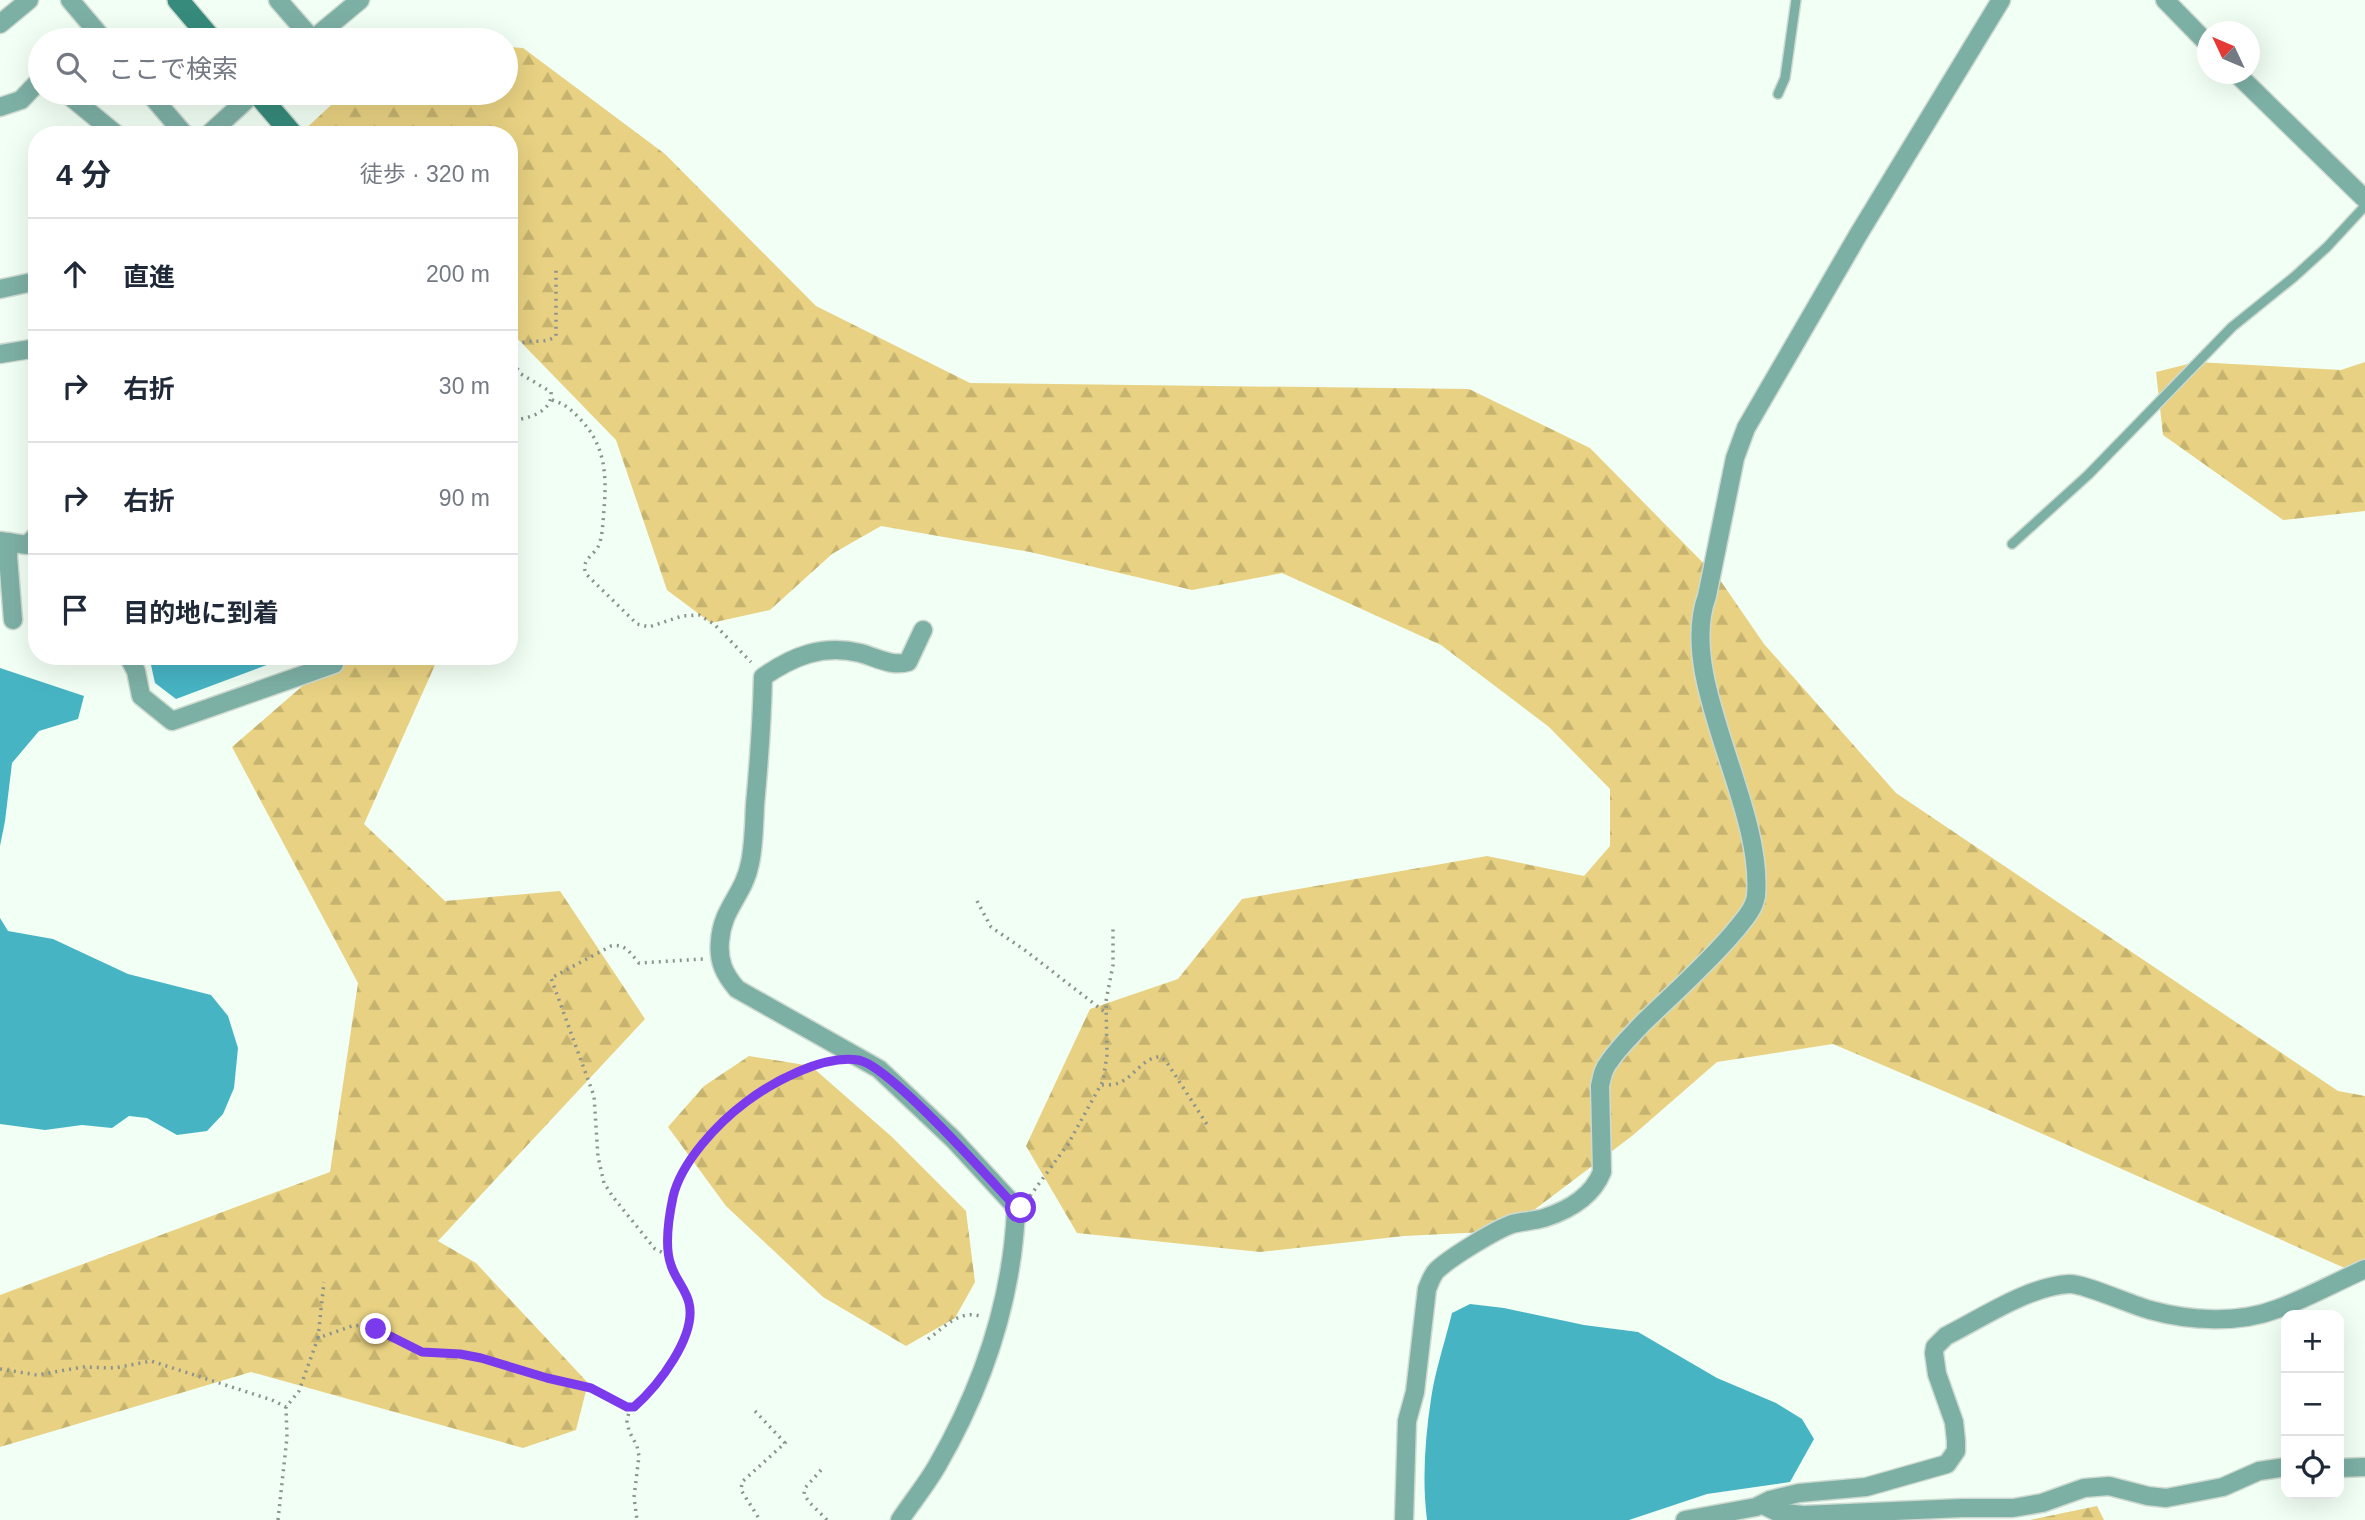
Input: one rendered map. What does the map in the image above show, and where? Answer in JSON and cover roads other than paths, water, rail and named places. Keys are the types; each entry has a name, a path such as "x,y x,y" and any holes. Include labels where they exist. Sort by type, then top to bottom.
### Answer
{"street":[{"path":"0,24 29,0"},
{"path":"70,0 94,28"},
{"path":"178,0 202,28"},
{"path":"278,0 302,28"},
{"path":"326,28 360,0"},
{"path":"1404,1520 1406,1422 1415,1392 1427,1289 1431,1279 1447,1262 1508,1226 1544,1218 1568,1208 1597,1185 1602,1172 1600,1086 1608,1062 1729,938 1753,906 1756,898 1754,857 1741,797 1710,695 1704,668 1701,627 1735,458 1746,428 1832,279 2001,0"},
{"path":"2165,0 2197,34"},
{"path":"2247,84 2365,200"},
{"path":"0,107 21,100 28,93"},
{"path":"81,105 106,126"},
{"path":"159,105 177,126"},
{"path":"218,126 242,105"},
{"path":"267,105 285,126"},
{"path":"0,289 28,283"},
{"path":"0,354 28,349"},
{"path":"13,621 8,557 4,541 28,544"},
{"path":"900,1520 942,1455 981,1376 998,1325 1007,1286 1016,1210 953,1139 879,1069 737,989 723,971 719,959 722,922 742,891 751,862 763,677 781,665 818,650 860,653 881,661 902,664 908,662 923,629"},
{"path":"133,665 141,696 172,720 331,665"},
{"path":"1685,1520 1763,1505 1770,1500 1800,1493 1866,1487 1947,1465 1956,1451 1956,1441 1954,1422 1937,1374 1935,1348 1946,1336 2026,1296 2073,1283 2131,1305 2169,1315 2196,1319 2243,1317 2274,1310 2365,1269"},
{"path":"2344,1468 2365,1467"},
{"path":"1763,1505 1777,1512 1804,1515 2013,1508 2042,1503 2084,1488 2109,1486 2166,1498 2223,1487 2259,1471 2281,1468"}],"lane":[{"path":"1778,94 1785,78 1796,0"},
{"path":"2012,544 2088,475 2232,327 2327,247 2365,206"}],"water":[{"path":"151,665 267,665 176,699 155,683"},
{"path":"0,668 84,696 78,719 39,731 12,763 0,846"},
{"path":"0,918 8,931 53,939 128,974 211,995 228,1016 238,1048 234,1088 223,1114 207,1131 177,1135 147,1118 129,1116 112,1128 82,1125 45,1130 0,1124"},
{"path":"1470,1304 1638,1332 1717,1378 1776,1403 1802,1419 1814,1439 1790,1482 1707,1494 1629,1520 1427,1520 1425,1460 1433,1388 1452,1313"}]}
